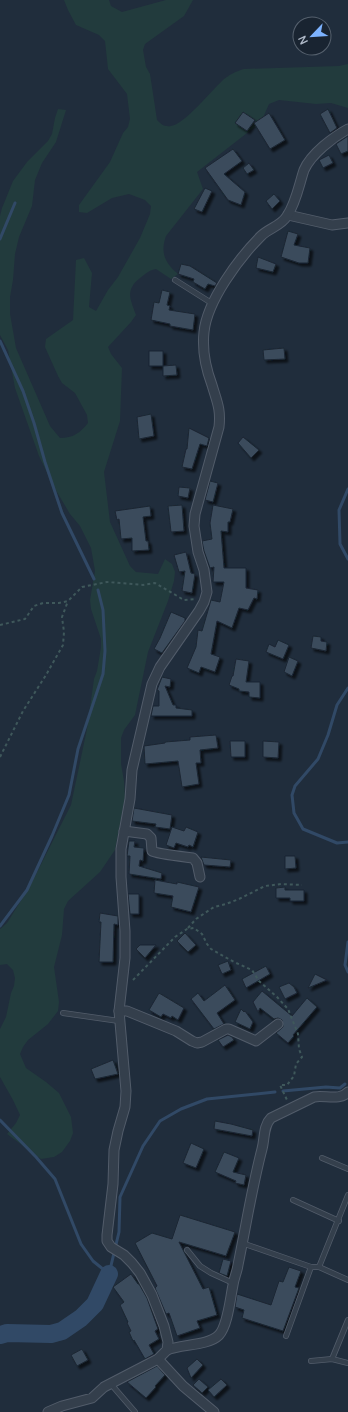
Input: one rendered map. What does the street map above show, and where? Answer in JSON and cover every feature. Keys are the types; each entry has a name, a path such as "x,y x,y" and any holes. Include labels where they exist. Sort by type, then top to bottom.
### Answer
{"street":[{"path":"167,1350 168,1342 164,1326 152,1295 140,1273 124,1255 111,1247 107,1241 113,1184 114,1150 125,1107 126,1091 119,1021 125,958 121,849 130,799 132,770 152,684 160,667 199,610 206,598 207,592 204,570 198,552 194,526 195,514 219,427 220,416 217,399 207,368 203,343 205,322 225,281 238,262 262,235 282,222 288,215 305,168 318,151 348,129"},
{"path":"288,215 332,225 348,223"},
{"path":"124,831 147,834 151,838 152,851 155,853 193,858 197,863 200,877"},
{"path":"119,1011 127,1011 176,1031 197,1043 202,1042 229,1028 256,1041 278,1024"},
{"path":"48,1412 62,1406 92,1398 110,1384 158,1359 167,1350 205,1342 222,1331 226,1320 264,1140 266,1123 271,1118 314,1097 321,1095 340,1096 348,1092"},
{"path":"158,1359 183,1386 214,1412"}],"lane":[{"path":"175,280 213,304"},
{"path":"63,1013 119,1021"},
{"path":"322,1158 348,1169"},
{"path":"319,1267 348,1196"},
{"path":"293,1200 339,1221"},
{"path":"242,1243 311,1267 319,1267 348,1280"},
{"path":"187,1250 200,1266 233,1283"},
{"path":"286,1336 311,1267"},
{"path":"332,1359 348,1320"},
{"path":"311,1361 332,1359 348,1362"},
{"path":"110,1384 135,1412"}],"path":[{"path":"0,757 22,711 46,675 63,645 64,632 62,617 68,601 82,587 107,582 143,585 155,583 184,600 206,598"},
{"path":"0,625 25,619 34,606 39,604 68,601"},
{"path":"132,980 196,919 214,907 233,902 265,886 282,884 302,885"},
{"path":"187,929 194,928 202,934 207,944 212,949 234,962 252,970 259,981 288,1009 298,1034 299,1049 302,1057 296,1064 294,1076 287,1085 280,1085 291,1108"}],"green space":[{"path":"64,0 109,0 111,6 122,12 166,0 193,0 184,16 145,44 143,50 146,67 150,74 157,120 165,126 177,124 183,120 224,79 244,69 339,66 348,64 348,108 331,103 316,104 279,100 269,104 261,122 197,172 203,189 166,236 164,242 164,253 167,262 178,274 171,279 156,269 147,272 135,282 130,295 136,315 108,347 111,354 122,368 120,421 104,472 110,522 130,566 136,572 158,574 165,559 172,564 175,572 168,601 148,652 135,715 124,730 121,738 121,764 125,798 115,850 100,872 68,901 64,909 62,935 54,967 59,1002 58,1011 48,1024 28,1040 20,1054 26,1068 59,1093 71,1117 73,1133 70,1141 62,1152 54,1157 41,1159 7,1134 16,1123 20,1115 0,1077 0,1029 6,1017 15,978 13,970 7,964 0,965 0,929 7,923 30,886 71,805 87,729 94,679 97,671 101,647 101,639 91,609 90,600 95,571 91,548 80,526 70,514 54,487 39,456 15,388 8,350 0,335 0,216 13,181 27,162 48,141 52,134 58,109 66,110 56,142 42,163 35,180 32,206 19,237 15,254 10,297 10,314 16,348 50,426 60,438 65,438 82,430 88,423 87,415 75,393 62,383 58,376 45,347 46,339 73,320 76,260 84,258 92,273 89,307 96,311 108,290 118,277 140,238 150,214 151,206 145,200 129,194 112,198 87,213 79,212 79,205 110,162 123,133 128,127 130,119 127,94 108,69 105,41 99,35 76,25"}],"building":[{"path":"328,109 337,128 330,133 320,114"},
{"path":"243,112 255,120 247,131 235,123"},
{"path":"269,113 285,140 270,149 254,123"},
{"path":"348,136 348,151 341,154 336,144"},
{"path":"233,149 242,161 224,174 245,192 241,205 228,200 205,168"},
{"path":"329,155 333,163 323,168 319,160"},
{"path":"249,163 254,170 247,174 243,168"},
{"path":"205,188 212,191 202,212 194,209"},
{"path":"274,194 280,201 272,209 266,201"},
{"path":"288,231 298,234 294,245 310,248 308,263 299,263 281,257"},
{"path":"258,257 276,264 273,272 256,268"},
{"path":"181,264 190,266 217,283 215,286 208,284 205,289 193,282 194,279 178,274"},
{"path":"162,290 170,292 167,305 170,306 169,310 195,314 193,330 170,326 170,324 151,320 154,302 159,303"},
{"path":"284,348 285,359 264,360 263,350"},
{"path":"149,351 163,351 163,366 149,366"},
{"path":"176,365 177,375 163,376 163,366"},
{"path":"151,414 154,436 139,439 137,417"},
{"path":"189,428 209,438 207,446 200,444 192,469 182,467 187,449"},
{"path":"243,437 259,450 251,458 238,443"},
{"path":"210,481 218,483 213,502 205,500"},
{"path":"179,487 190,488 188,498 178,496"},
{"path":"182,505 184,531 171,532 168,506"},
{"path":"213,505 233,509 230,522 228,522 228,532 221,531 224,568 246,568 246,588 258,590 257,599 254,598 248,610 239,608 232,628 217,621 211,654 220,657 215,672 201,667 199,673 187,668 196,647 198,630 202,631 211,600 220,602 224,582 213,582 214,567 210,568 202,541 212,539 210,523"},
{"path":"150,506 151,516 143,517 146,541 148,541 149,550 132,551 132,538 121,539 119,519 117,520 115,511"},
{"path":"186,552 191,573 195,574 192,593 182,591 185,571 179,572 174,555"},
{"path":"171,612 185,618 185,621 162,653 154,649"},
{"path":"313,636 321,637 321,641 327,642 326,651 311,648"},
{"path":"278,640 289,645 283,659 266,652 269,644 275,647"},
{"path":"289,657 298,661 292,676 284,672"},
{"path":"236,659 249,661 246,682 260,682 260,698 249,697 249,692 239,691 239,689 229,685 233,676"},
{"path":"162,677 171,679 170,687 165,686 173,705 176,705 176,708 192,710 192,716 151,716 153,706 159,706 159,691 157,690"},
{"path":"216,735 218,748 200,750 201,763 196,763 199,784 182,787 178,761 145,764 144,746 165,742 190,740 190,737"},
{"path":"230,741 245,741 245,757 231,757"},
{"path":"263,741 279,742 278,758 263,757"},
{"path":"134,808 172,815 170,829 155,827 156,824 132,821"},
{"path":"172,827 184,831 186,827 198,832 193,847 176,843 174,848 166,845"},
{"path":"129,841 135,841 134,847 144,848 143,861 140,860 139,866 162,873 161,879 129,874 130,856 127,856"},
{"path":"285,856 295,856 296,868 285,869"},
{"path":"201,857 231,860 230,867 204,865"},
{"path":"155,880 177,884 177,882 199,887 191,912 171,907 173,896 154,893"},
{"path":"285,887 285,890 304,890 304,901 290,901 290,898 276,898 276,888"},
{"path":"128,894 139,894 139,914 130,914"},
{"path":"100,913 118,916 118,925 114,924 113,962 99,962"},
{"path":"185,933 196,945 188,952 177,941"},
{"path":"140,945 156,945 145,958 136,949"},
{"path":"228,961 231,970 222,974 218,965"},
{"path":"266,966 270,974 246,988 242,979"},
{"path":"315,974 327,980 308,988"},
{"path":"289,983 294,987 297,993 285,999 279,987"},
{"path":"225,985 235,1000 217,1013 224,1024 214,1029 191,999 198,993 204,1001"},
{"path":"262,991 292,1016 307,998 317,1007 288,1043 276,1033 283,1027 282,1020 278,1018 274,1019 260,1008 258,1012 253,1002"},
{"path":"159,993 184,1008 178,1020 172,1016 171,1018 163,1014 161,1017 149,1010"},
{"path":"241,1009 244,1012 245,1011 253,1022 250,1029 235,1022"},
{"path":"228,1035 234,1040 223,1047 218,1040"},
{"path":"113,1060 118,1074 95,1079 91,1069"},
{"path":"215,1121 253,1130 252,1136 214,1129"},
{"path":"191,1143 204,1149 196,1168 183,1163"},
{"path":"224,1152 239,1158 233,1172 246,1175 244,1185 235,1183 236,1181 215,1172"},
{"path":"180,1215 235,1232 226,1256 179,1242 203,1289 209,1287 217,1315 197,1321 200,1328 177,1336 169,1313 166,1314 155,1288 157,1286 135,1243 152,1233 172,1239"},
{"path":"223,1259 231,1261 227,1276 219,1273"},
{"path":"289,1267 301,1271 295,1287 299,1288 283,1331 242,1318 244,1310 235,1307 237,1294 271,1305 279,1281 283,1282"},
{"path":"131,1274 147,1298 158,1329 155,1331 159,1339 149,1345 154,1354 145,1359 129,1332 131,1331 127,1323 128,1322 120,1305 124,1302 113,1287"},
{"path":"82,1349 88,1360 77,1366 71,1355"},
{"path":"197,1359 203,1365 191,1378 187,1368"},
{"path":"157,1366 165,1375 146,1398 127,1382"},
{"path":"199,1379 208,1387 202,1393 193,1385"},
{"path":"221,1379 227,1385 214,1397 208,1390"}],"waterway":[{"path":"0,239 15,203"},
{"path":"0,341 23,391 62,513 94,579"},
{"path":"348,489 339,510 340,544 348,559"},
{"path":"0,926 27,890 69,795 78,749 103,674 105,651 103,610 98,590"},
{"path":"348,688 337,705 328,735 318,759 295,786 292,795 294,813 303,829 337,843 348,842"},
{"path":"348,942 345,965 348,972"},
{"path":"283,1091 326,1087 340,1088 345,1084"},
{"path":"0,1120 55,1179 81,1244 93,1261 109,1274 119,1232 120,1197 143,1146 160,1121 181,1109 207,1099 275,1092"},
{"path":"0,1335 7,1333 51,1334 62,1331 81,1318 95,1304 109,1274"}]}
